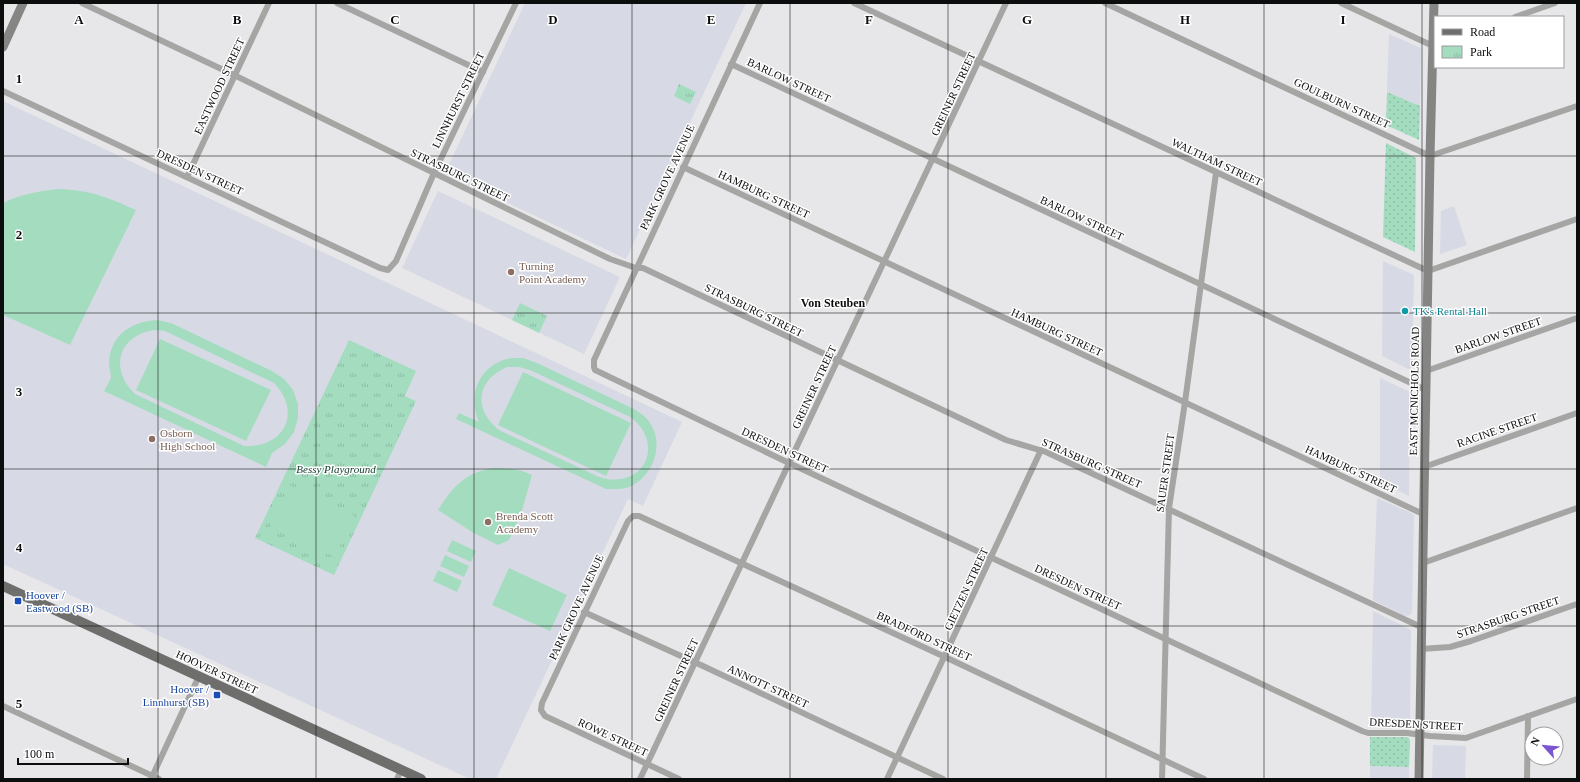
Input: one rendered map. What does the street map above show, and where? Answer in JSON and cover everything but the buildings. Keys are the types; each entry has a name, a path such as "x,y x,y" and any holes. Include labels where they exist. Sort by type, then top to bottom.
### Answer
{"main road":[{"name":"HOOVER STREET","path":"3,586 199,676 399,774 421,779"}],"street":[{"path":"3,46 23,3"},
{"name":"STRASBURG STREET","path":"82,3 234,75 610,259 636,268 643,268 1006,440 1041,450 1169,508 1421,627"},
{"name":"EASTWOOD STREET","path":"187,177 269,3"},
{"path":"338,3 483,72"},
{"name":"LINNHURST STREET","path":"388,270 396,261 434,173 516,3"},
{"name":"PARK GROVE AVENUE","path":"594,360 760,3"},
{"name":"WALTHAM STREET","path":"854,3 1428,271"},
{"name":"GREINER STREET","path":"640,779 742,564 836,360 884,262 1006,3"},
{"name":"GOULBURN STREET","path":"1105,3 1430,156"},
{"path":"1341,3 1434,46"},
{"name":"EAST MCNICHOLS ROAD","path":"1418,779 1434,3"},
{"path":"1519,16 1555,3"},
{"name":"BARLOW STREET","path":"731,64 1426,390"},
{"name":"DRESDEN STREET","path":"3,91 380,268 388,270"},
{"path":"1430,156 1577,106"},
{"name":"HAMBURG STREET","path":"683,167 1423,514"},
{"name":"SAUER STREET","path":"1162,779 1164,639 1169,508 1216,173"},
{"path":"1428,271 1577,219"},
{"name":"BARLOW STREET","path":"1426,371 1577,318"},
{"name":"DRESDEN STREET","path":"594,360 594,367 599,372 789,463 1362,731 1368,733 1408,733 1466,738 1577,699"},
{"name":"RACINE STREET","path":"1424,467 1577,413"},
{"name":"GIETZEN STREET","path":"887,779 992,558 1041,450"},
{"path":"1422,563 1577,508"},
{"name":"PARK GROVE AVENUE","path":"541,710 542,703 584,612 628,521 633,516"},
{"name":"BRADFORD STREET","path":"633,516 639,516 945,657 1204,779"},
{"name":"STRASBURG STREET","path":"1421,649 1450,646 1471,641 1577,604"},
{"name":"ANNOTT STREET","path":"584,612 943,779"},
{"path":"152,777 199,676"},
{"path":"3,706 159,779"},
{"name":"ROWE STREET","path":"541,710 545,716 679,779"},
{"path":"1527,779 1528,716"}],"shaded area":[{"path":"525,3 746,3 626,259 445,173"},
{"path":"1389,34 1421,48 1420,106 1387,92"},
{"path":"3,101 682,422 643,506 628,499 496,779 470,779 3,564","holes":["416,371 405,396 416,401 255,538"]},
{"name":"Turning Point Academy","path":"438,191 620,277 584,354 402,268"},
{"path":"1454,206 1467,245 1440,254 1441,211"},
{"path":"1383,261 1414,275 1412,371 1382,356"},
{"path":"1380,378 1410,392 1409,496 1380,482"},
{"path":"1377,498 1411,513 1414,516 1412,612 1410,615 1405,616 1373,600"},
{"path":"1373,611 1411,630 1410,723 1406,727 1371,727"},
{"path":"1433,745 1466,746 1465,779 1432,779"},
{"path":"1370,766 1409,767 1409,779 1370,779"}],"green space":[{"path":"679,84 696,92 690,104 674,96"},
{"path":"1387,92 1420,106 1419,140 1386,125"},
{"path":"1386,143 1416,158 1415,252 1383,237"},
{"path":"59,189 80,191 98,195 136,210 70,345 3,315 3,203 30,193"},
{"path":"520,303 547,316 539,333 512,320"},
{"path":"157,320 171,323 272,371 284,379 293,390 298,404 298,418 294,432 285,444 272,453 266,467 104,391 111,377 109,364 113,345 123,332 130,327 147,321","holes":["154,330 165,331 274,383 282,394 287,405 288,416 285,426 279,435 270,441 258,445 244,446 135,394 127,384 122,374 120,364 121,355 125,346 132,339 142,333"]},
{"path":"160,339 271,390 246,441 136,390"},
{"name":"Bessy Playground","path":"349,340 416,371 405,396 416,401 334,575 255,538"},
{"path":"523,358 537,363 634,409 644,416 651,424 657,443 653,463 648,472 641,479 627,488 606,489 456,419 459,413 479,422 474,402 478,383 483,375 489,368 497,363 507,359","holes":["507,367 519,367 530,370 630,417 641,428 647,440 648,452 645,462 638,471 628,477 614,480 599,477 499,430 485,414 482,405 484,387 497,373"]},
{"path":"523,372 631,423 606,476 498,425"},
{"path":"493,468 513,469 532,475 521,514 509,540 498,545 472,532 438,510 455,487 467,477 483,470"},
{"path":"289,485 354,515 335,557 270,526"},
{"path":"452,540 476,551 471,562 447,551"},
{"path":"445,555 469,566 464,577 440,566"},
{"path":"509,568 567,595 550,631 492,605"},
{"path":"438,570 462,581 457,592 433,581"},
{"path":"1370,737 1408,737 1410,740 1409,767 1370,766"}],"place":[{"name":"Turning Point Academy","path":"511,272"},
{"name":"TK's Rental Hall","path":"1405,311"},
{"name":"Osborn High School","path":"152,439"},
{"name":"Brenda Scott Academy","path":"488,522"},
{"name":"Hoover / Eastwood (SB)","path":"18,601"},
{"name":"Hoover / Linnhurst (SB)","path":"217,695"}],"district":[{"name":"Von Steuben","path":"833,303"}]}
